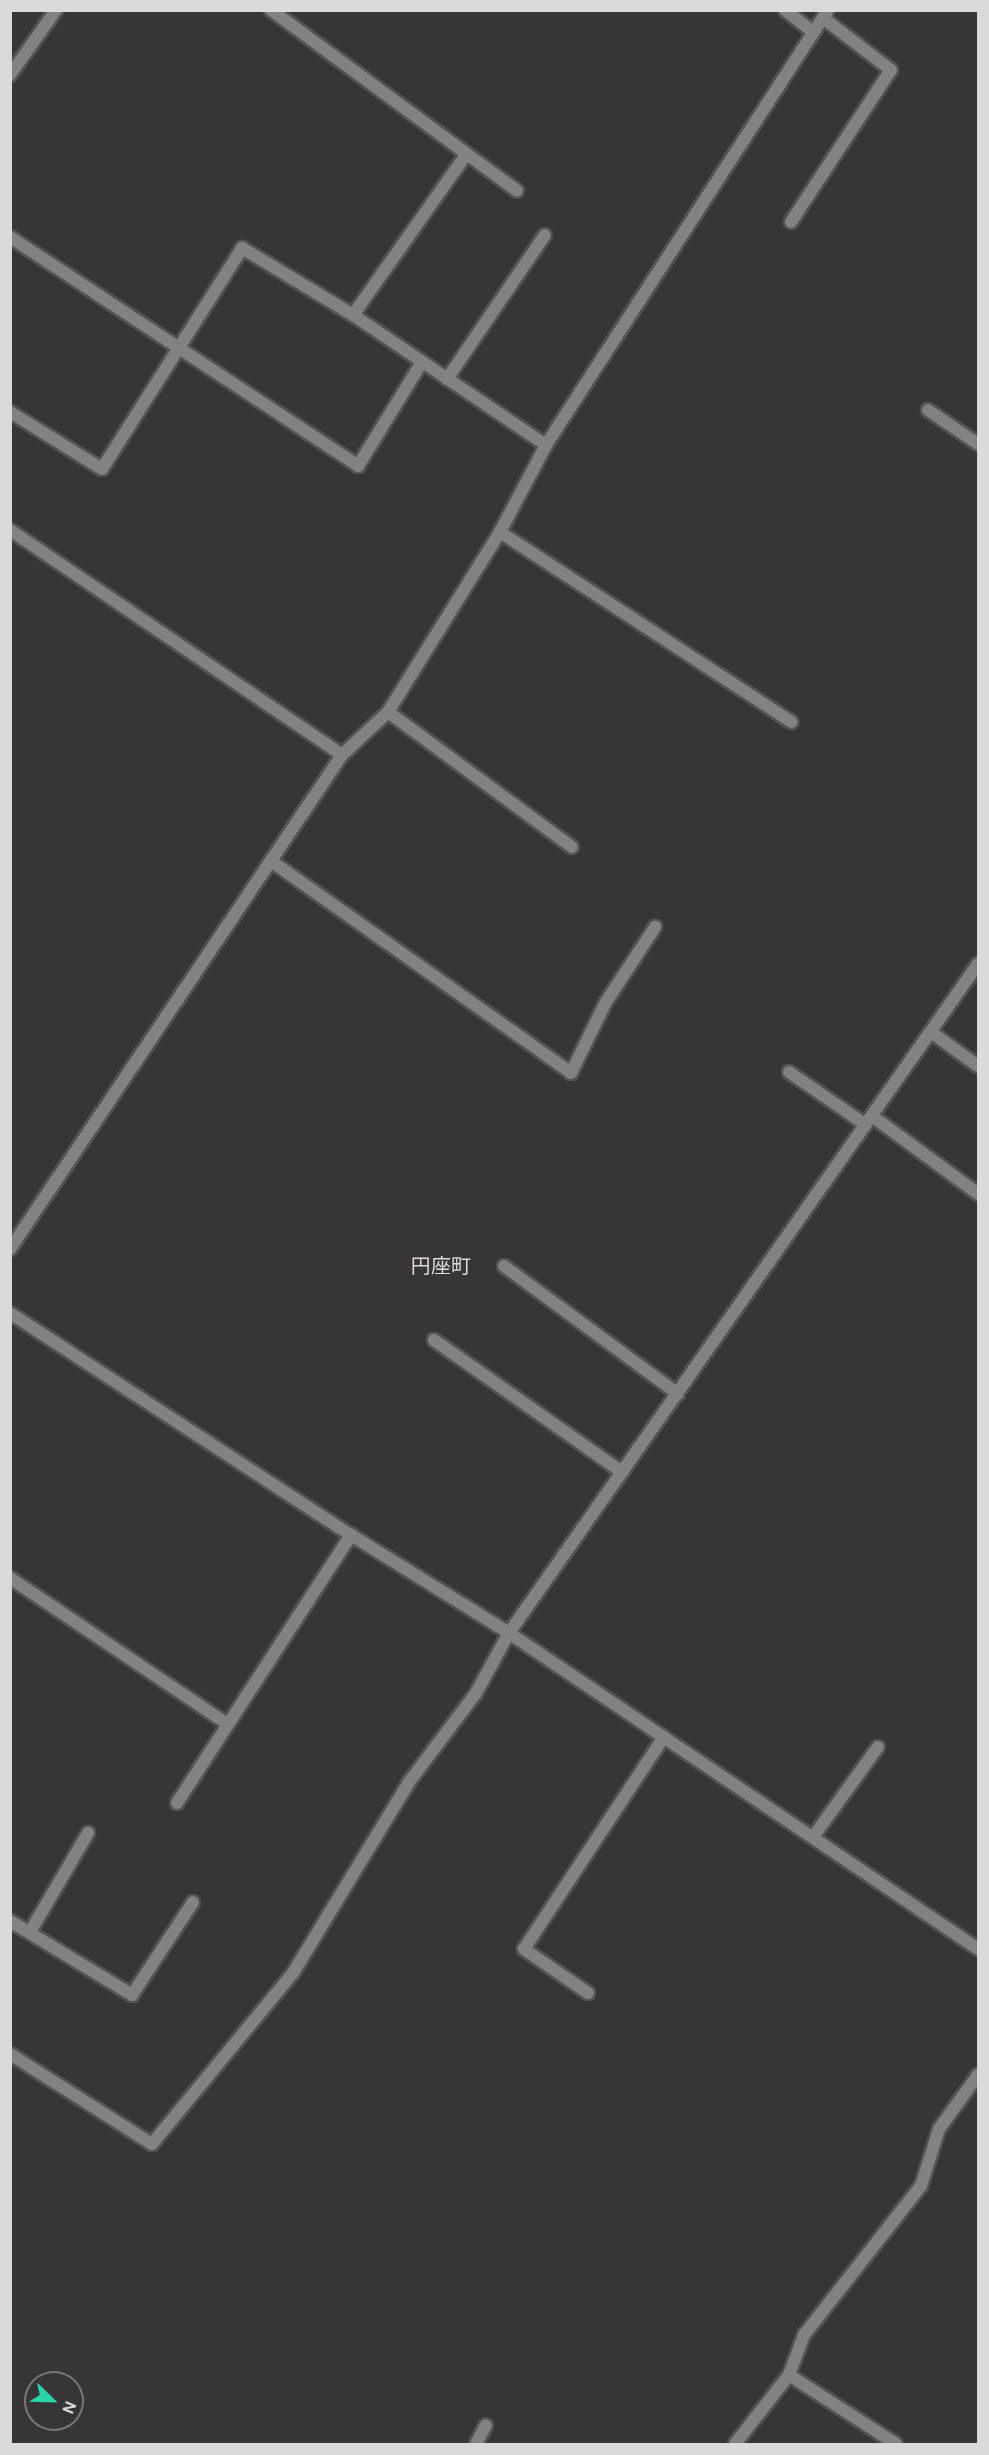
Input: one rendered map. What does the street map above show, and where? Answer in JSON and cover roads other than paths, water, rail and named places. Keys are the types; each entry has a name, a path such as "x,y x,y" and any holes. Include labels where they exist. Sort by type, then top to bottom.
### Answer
{"street":[{"path":"10,75 56,10"},
{"path":"271,10 517,191"},
{"path":"785,10 813,32"},
{"path":"10,1249 342,755 388,712 500,532 546,445 825,14 891,70 791,222"},
{"path":"353,315 466,155"},
{"path":"447,379 545,235"},
{"path":"10,237 358,466 422,362"},
{"path":"10,412 102,469 242,248 353,315 546,445"},
{"path":"928,410 978,444"},
{"path":"10,530 342,755"},
{"path":"500,532 790,722"},
{"path":"388,712 572,847"},
{"path":"271,861 571,1073 606,1002 655,927"},
{"path":"10,2054 152,2144 293,1973 410,1782 476,1693 509,1633 978,964"},
{"path":"931,1032 978,1066"},
{"path":"789,1072 869,1120 978,1194"},
{"path":"504,1266 678,1394"},
{"path":"10,1313 351,1535 509,1633 978,1949"},
{"path":"434,1340 622,1472"},
{"path":"177,1803 351,1535"},
{"path":"10,1578 227,1724"},
{"path":"588,1993 524,1949 664,1737"},
{"path":"813,1837 878,1747"},
{"path":"30,1932 88,1833"},
{"path":"10,1921 132,1995 193,1902"},
{"path":"735,2445 789,2375 804,2335 921,2186 939,2129 978,2075"},
{"path":"789,2375 896,2445"},
{"path":"476,2445 486,2425"}],"district":[{"name":"円座町","path":"441,1266"}]}
